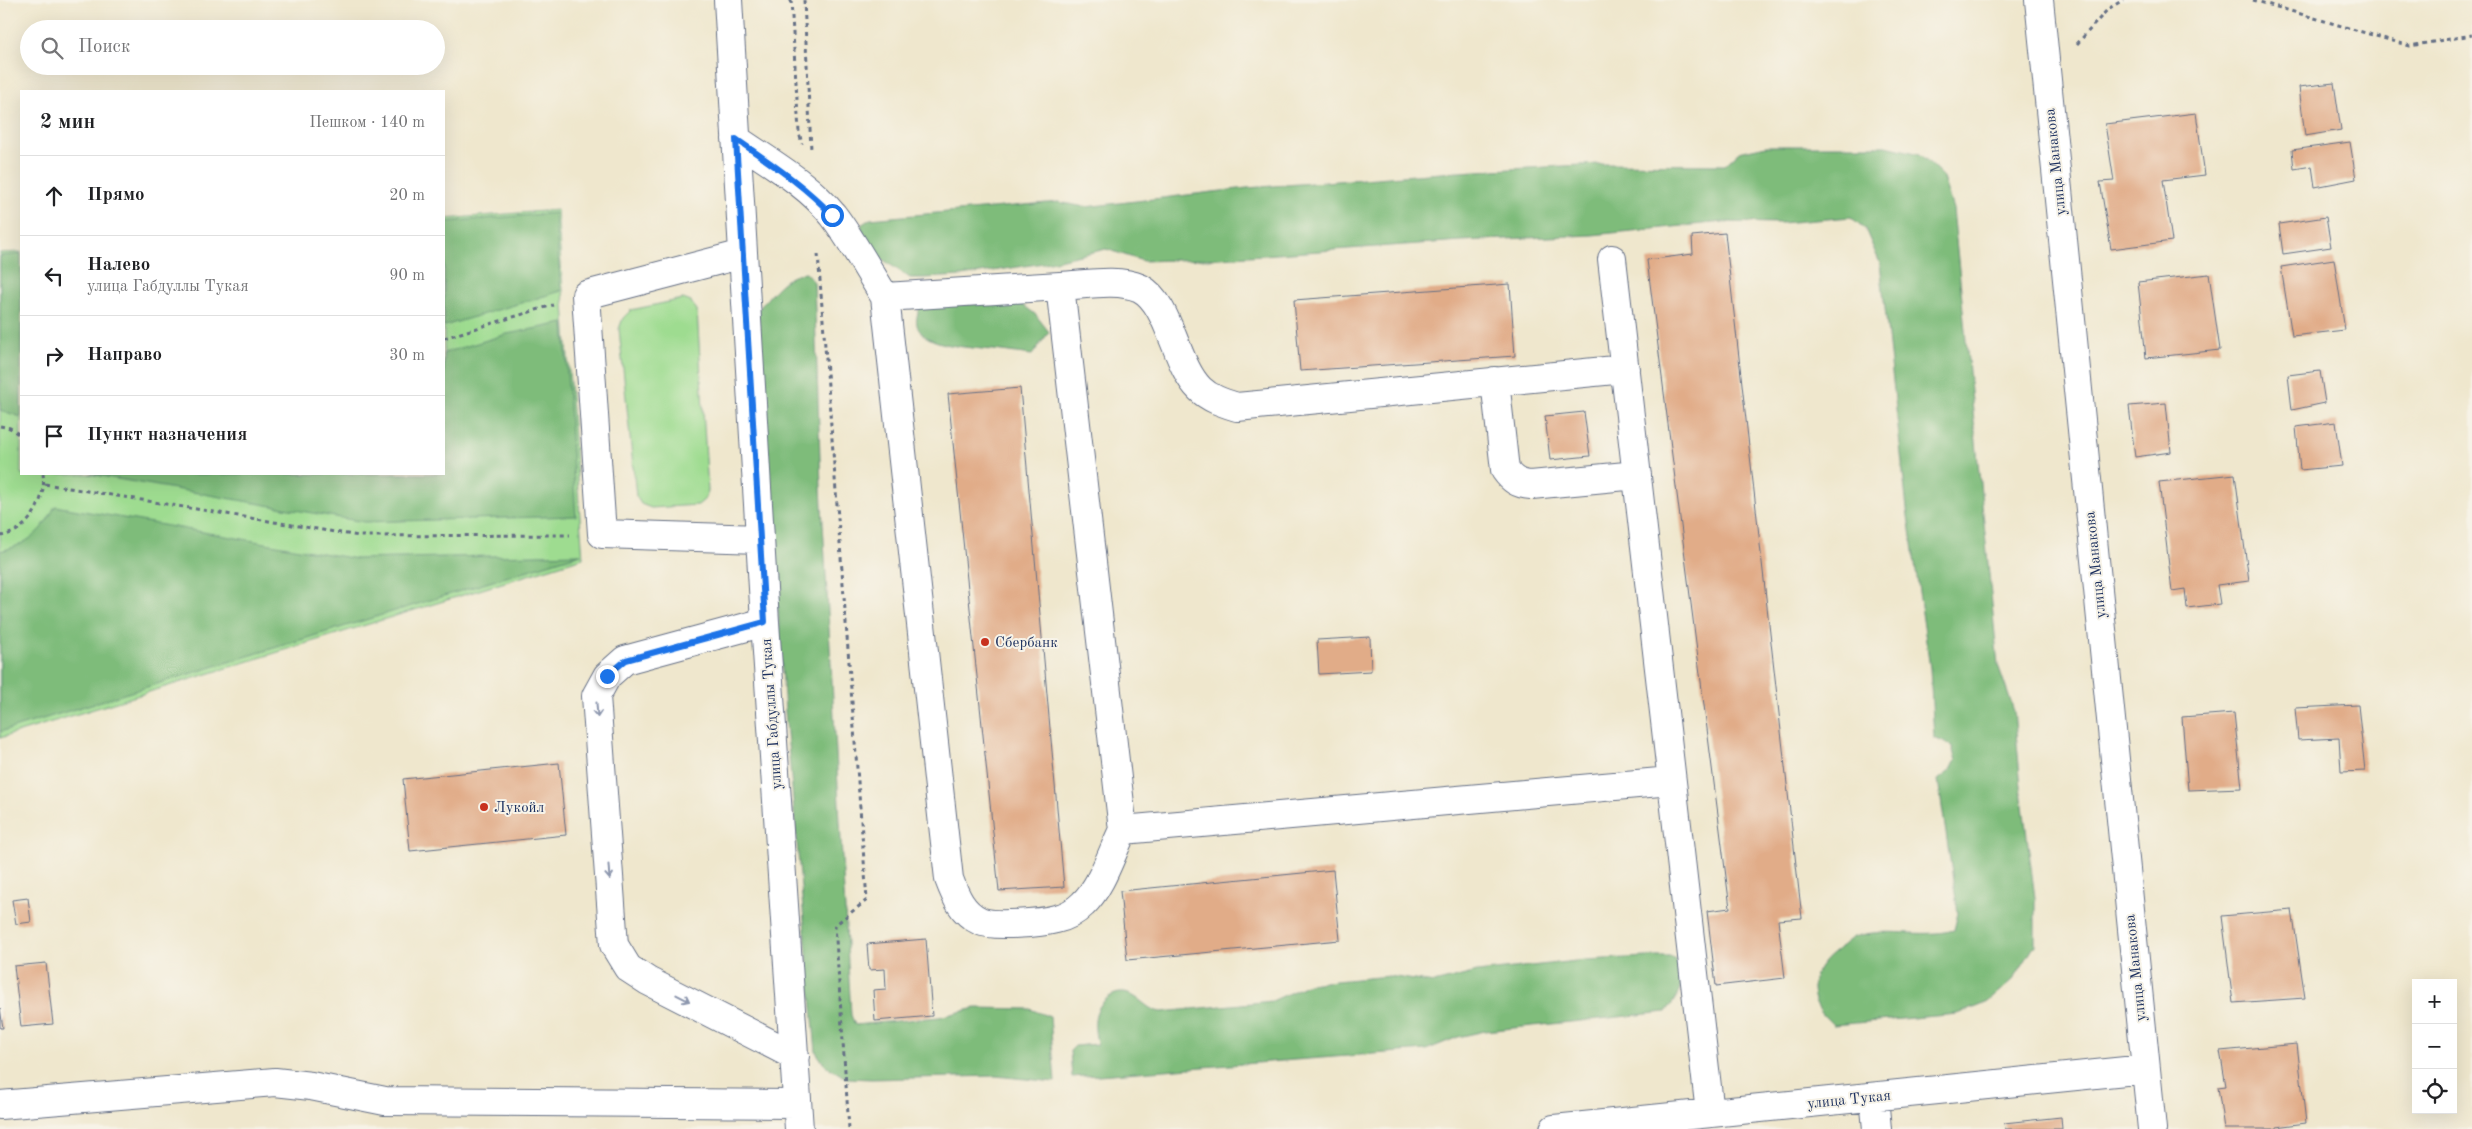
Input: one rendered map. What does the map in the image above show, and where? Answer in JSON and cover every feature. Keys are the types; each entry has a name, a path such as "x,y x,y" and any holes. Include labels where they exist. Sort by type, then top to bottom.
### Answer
{"street":[{"name":"улица Габдуллы Тукая","path":"728,0 765,622 798,1116"},
{"name":"улица Манакова","path":"2039,0 2152,1129"},
{"path":"736,139 814,196 832,215 885,297 949,878 955,897 966,911 979,921 996,924 1056,920 1072,914 1084,903 1095,888 1123,830 1060,286"},
{"path":"743,254 586,295 602,534 760,539"},
{"path":"1612,258 1671,780 1696,1119"},
{"path":"885,297 1122,283 1141,288 1155,300 1188,372 1199,388 1217,400 1237,407 1625,369"},
{"path":"1495,381 1505,470 1512,479 1521,484 1531,485 1637,476"},
{"path":"765,622 626,660 607,676 596,696 614,945 628,968 648,981 794,1056"},
{"path":"1123,830 1671,780"},
{"name":"улица Тукая","path":"1554,1129 1696,1119 1874,1097 2145,1070"},
{"path":"0,1105 275,1082 311,1086 385,1101 798,1116"},
{"path":"1874,1097 1878,1129"}],"path":[{"path":"791,0 799,132 814,196"},
{"path":"804,0 814,196"},
{"path":"2046,78 2108,9 2123,0"},
{"path":"2252,0 2410,46 2472,35"},
{"path":"817,245 867,900 835,925 849,1129"},
{"path":"445,338 586,295"},
{"path":"0,426 10,428 20,435"},
{"path":"0,536 25,524 39,506 45,484 43,475"},
{"path":"45,484 359,536 602,534"}],"green space":[{"path":"1766,146 1886,146 1920,154 1942,175 1953,209 1998,665 2014,711 2022,798 2035,898 2035,945 2013,980 1988,1002 1958,1014 1833,1025 1819,1010 1813,991 1815,976 1823,963 1854,937 1891,932 1929,933 1954,930 1958,913 1938,780 1951,770 1956,760 1951,745 1934,738 1930,668 1907,509 1880,263 1865,229 1851,217 1781,223 1723,222 1592,235 1461,241 1206,259 1143,261 1106,249 1050,262 961,276 924,278 910,278 879,257 864,239 861,225 870,219 1058,202 1085,207 1247,188 1441,173 1599,164 1725,165 1739,152"},
{"path":"557,210 583,558 0,738 0,253 20,252 20,475 445,475 445,219"},
{"path":"555,213 561,291 445,326 445,222"},
{"path":"20,254 20,417 0,410 0,256"},
{"path":"806,273 814,282 821,488 851,1015 855,1025 939,1017 976,1008 1030,1009 1050,1017 1055,1082 996,1076 846,1078 825,1065 816,1052 785,711 757,311 784,282 798,274"},
{"path":"683,299 691,302 697,310 708,491 705,499 698,505 651,508 641,504 636,496 619,329 623,318 631,310"},
{"path":"1019,302 1035,314 1049,332 1032,355 947,344 925,336 918,329 917,319 921,306"},
{"path":"564,323 576,516 364,522 95,475 445,475 445,353 507,334"},
{"path":"55,506 356,559 581,554 0,732 0,551 19,545 34,536 45,523"},
{"path":"1671,957 1679,963 1680,989 1666,1012 1485,1031 1458,1037 1426,1050 1072,1077 1070,1051 1075,1046 1097,1044 1096,1014 1107,998 1119,993 1131,995 1149,1008 1162,1012 1272,1001 1309,984 1325,982 1389,976 1434,983 1477,972 1585,960"}],"building":[{"path":"2334,83 2341,130 2305,136 2299,87"},
{"path":"2196,113 2205,175 2163,180 2172,241 2111,249 2100,182 2114,181 2105,124"},
{"path":"2350,142 2356,179 2315,187 2312,166 2294,169 2292,150"},
{"path":"2326,217 2331,247 2283,254 2279,224"},
{"path":"1725,233 1802,918 1778,920 1785,978 1716,986 1707,911 1730,908 1647,260 1693,254 1692,236"},
{"path":"2334,259 2345,330 2292,336 2281,267"},
{"path":"2209,274 2220,350 2146,358 2138,282"},
{"path":"1510,284 1515,356 1300,371 1294,300"},
{"path":"2320,371 2325,403 2292,410 2288,375"},
{"path":"1020,388 1064,887 999,891 948,394"},
{"path":"2166,403 2171,452 2135,457 2129,406"},
{"path":"1584,412 1590,456 1550,460 1545,416"},
{"path":"2336,422 2342,466 2300,470 2296,427"},
{"path":"2235,474 2249,581 2217,585 2220,604 2187,608 2185,589 2172,591 2159,482"},
{"path":"1370,637 1371,671 1319,674 1317,640"},
{"path":"2358,705 2365,771 2341,772 2339,738 2298,740 2295,708"},
{"path":"2234,713 2242,788 2188,790 2182,717"},
{"name":"Лукойл","path":"559,763 566,835 410,851 403,779"},
{"path":"1333,870 1340,940 1127,960 1120,891"},
{"path":"28,898 31,922 16,924 12,900"},
{"path":"2292,910 2305,998 2233,1003 2222,916"},
{"path":"926,939 932,1016 875,1021 873,990 886,989 885,969 869,970 867,944"},
{"path":"46,963 53,1024 21,1027 14,966"},
{"path":"0,1008 3,1028 0,1028"},
{"path":"2297,1044 2306,1123 2276,1127 2276,1129 2224,1129 2218,1087 2226,1086 2220,1051"},
{"path":"2061,1117 2062,1129 2005,1129 2004,1123"}],"place":[{"name":"Сбербанк","path":"985,642"},
{"name":"Лукойл","path":"484,807"}],"route":[{"path":"607,676 626,660 765,622 736,139 790,176 814,196 832,215"}]}
